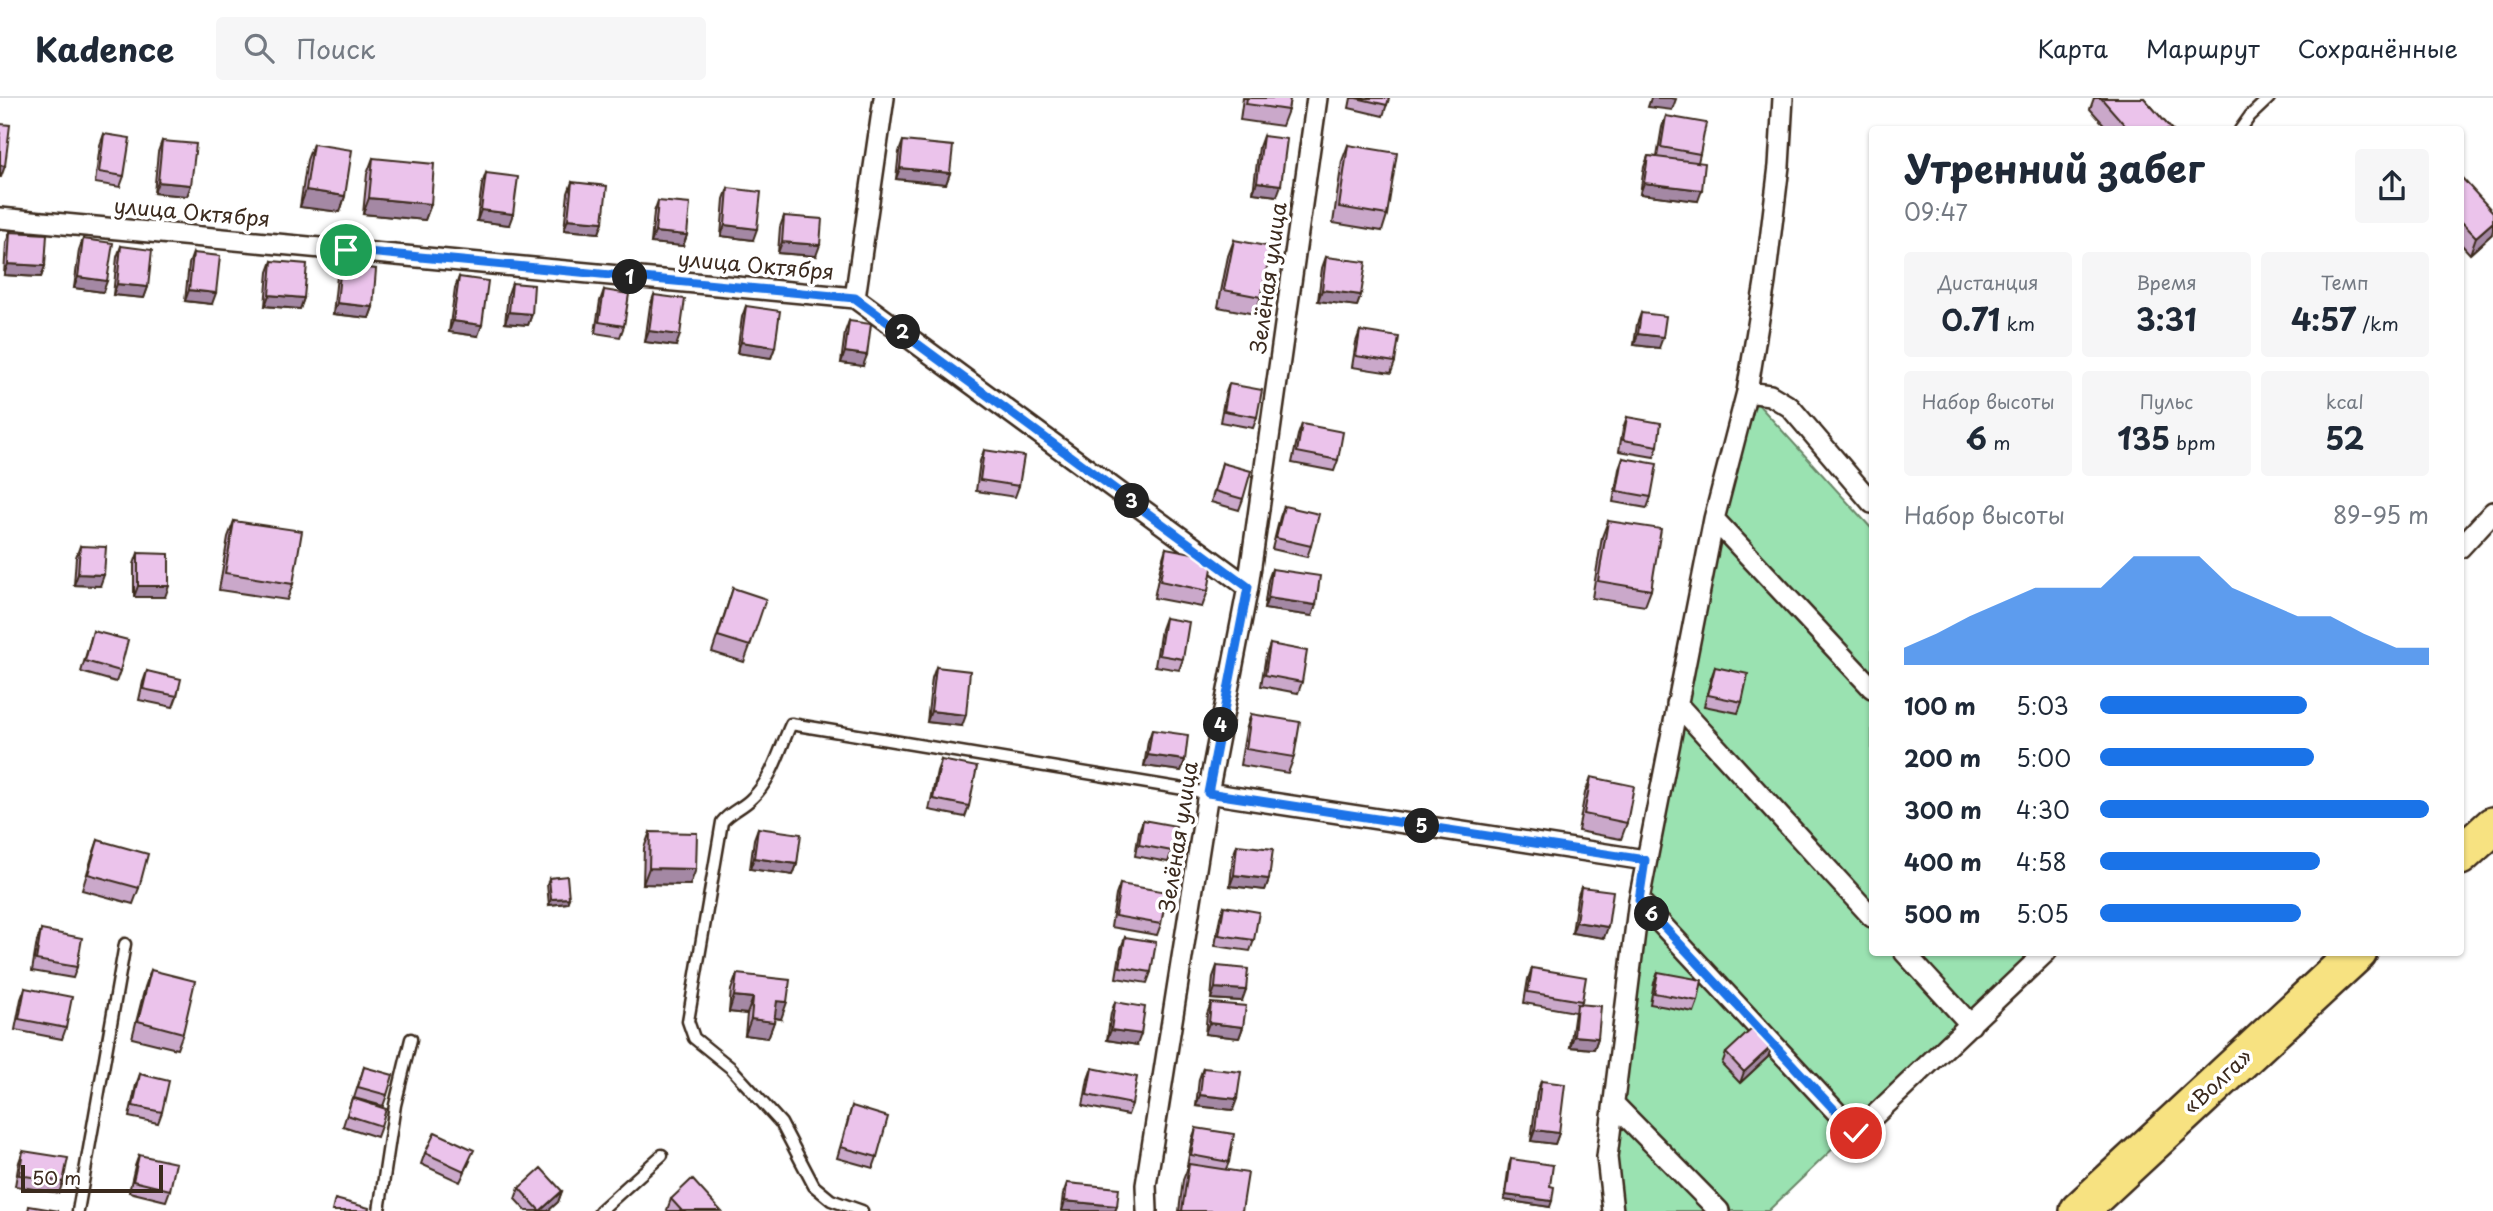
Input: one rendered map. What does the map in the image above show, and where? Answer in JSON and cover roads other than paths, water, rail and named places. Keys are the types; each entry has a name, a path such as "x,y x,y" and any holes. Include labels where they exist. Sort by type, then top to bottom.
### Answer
{"highway":[{"path":"2464,852 2493,826"},
{"name":"«Волга»","path":"2079,1211 2354,956"}],"street":[{"path":"855,298 884,98"},
{"name":"Зелёная улица","path":"1147,1211 1146,1185 1208,793 1248,587 1317,98"},
{"path":"1613,1211 1607,1157 1645,860 1714,519 1747,392 1778,178 1783,98"},
{"name":"улица Октября","path":"0,218 855,298 1248,587"},
{"path":"1747,392 1770,395 1790,407 1869,499"},
{"path":"2464,544 2493,512"},
{"path":"1714,519 1869,685"},
{"path":"1677,704 1869,914"},
{"path":"1208,793 1645,860"},
{"path":"1639,900 1856,1133 2042,956"},
{"path":"1908,956 1971,1025"},
{"path":"1614,1104 1719,1211"}],"lane":[{"path":"2243,126 2269,98"},
{"path":"862,1211 831,1200 814,1186 781,1123 731,1068 694,1038 688,1021 722,822 731,811 751,800 765,782 791,724 1208,793"},
{"path":"78,1211 125,944"},
{"path":"379,1211 395,1105 411,1039"},
{"path":"600,1211 662,1155"}]}
